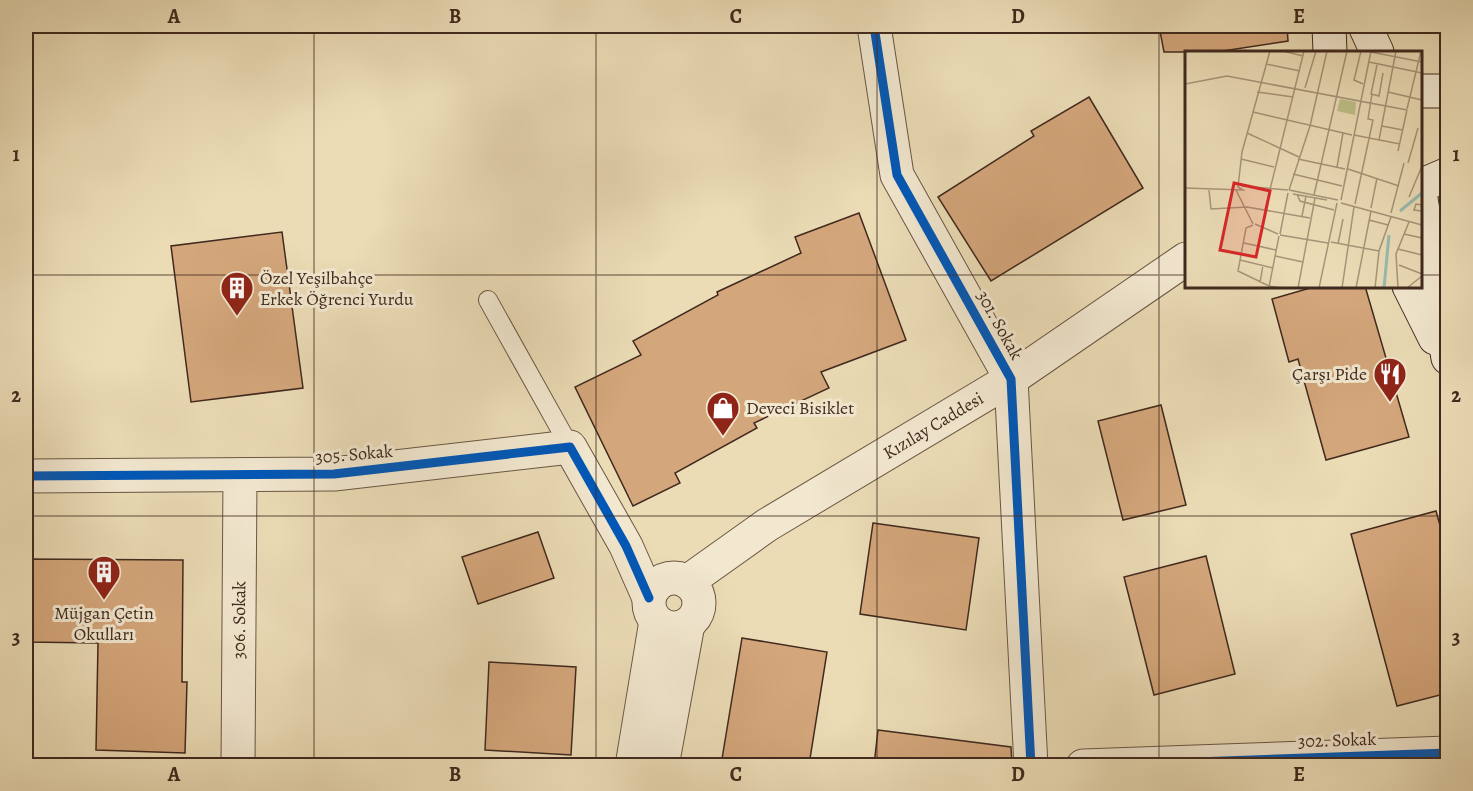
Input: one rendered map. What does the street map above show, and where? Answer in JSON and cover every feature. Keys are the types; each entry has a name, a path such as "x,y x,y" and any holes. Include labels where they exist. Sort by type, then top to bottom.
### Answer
{"street":[{"name":"301. Sokak","path":"874,26 897,175 1011,379 1031,765"},
{"path":"1329,26 1330,51"},
{"path":"1365,26 1377,51"},
{"path":"1422,91 1448,91"},
{"path":"1422,185 1448,174"},
{"path":"1422,205 1448,361"},
{"name":"Kızılay Caddesi","path":"675,601 768,525 1011,379 1185,260"},
{"path":"1409,288 1448,361"},
{"path":"570,447 626,546 675,601 662,765"},
{"name":"305. Sokak","path":"26,476 334,474 570,447"},
{"name":"306. Sokak","path":"238,765 240,475"},
{"path":"632,765 675,601"},
{"name":"302. Sokak","path":"1083,765 1448,753"}],"lane":[{"path":"488,300 570,447"}],"building":[{"path":"1159,26 1287,26 1288,41 1223,51 1164,52"},
{"path":"1089,97 1143,188 991,281 938,197 1034,136 1031,131"},
{"path":"859,213 906,340 821,372 829,388 754,423 757,428 675,473 680,483 633,506 575,387 641,355 633,341 718,295 717,292 801,253 795,237"},
{"name":"Özel Yeşilbahçe Erkek Öğrenci Yurdu","path":"282,232 303,388 191,402 171,246"},
{"path":"1310,288 1366,288 1409,437 1326,460 1298,359 1289,362 1272,299"},
{"path":"1161,405 1186,505 1123,520 1098,421"},
{"path":"1436,511 1448,554 1448,693 1397,706 1351,534"},
{"path":"873,523 979,538 966,630 860,614"},
{"path":"538,532 554,578 478,604 462,557"},
{"path":"1206,556 1235,674 1154,695 1124,577"},
{"path":"26,559 183,560 182,682 187,682 185,753 96,750 98,643 26,642"},
{"path":"742,638 827,652 809,765 721,765"},
{"path":"489,662 576,667 571,755 485,750"},
{"path":"878,730 1011,747 1012,765 874,765"}],"cycle path":[{"path":"874,26 897,175 1011,379 1031,766"},
{"path":"26,476 334,474 570,447 626,546 649,598"},
{"path":"1083,766 1448,753"}],"place":[{"name":"Özel Yeşilbahçe Erkek Öğrenci Yurdu","path":"237,317"},
{"name":"Çarşı Pide","path":"1390,403"},
{"name":"Deveci Bisiklet","path":"723,437"},
{"name":"Müjgan Çetin Okulları","path":"104,601"}]}
